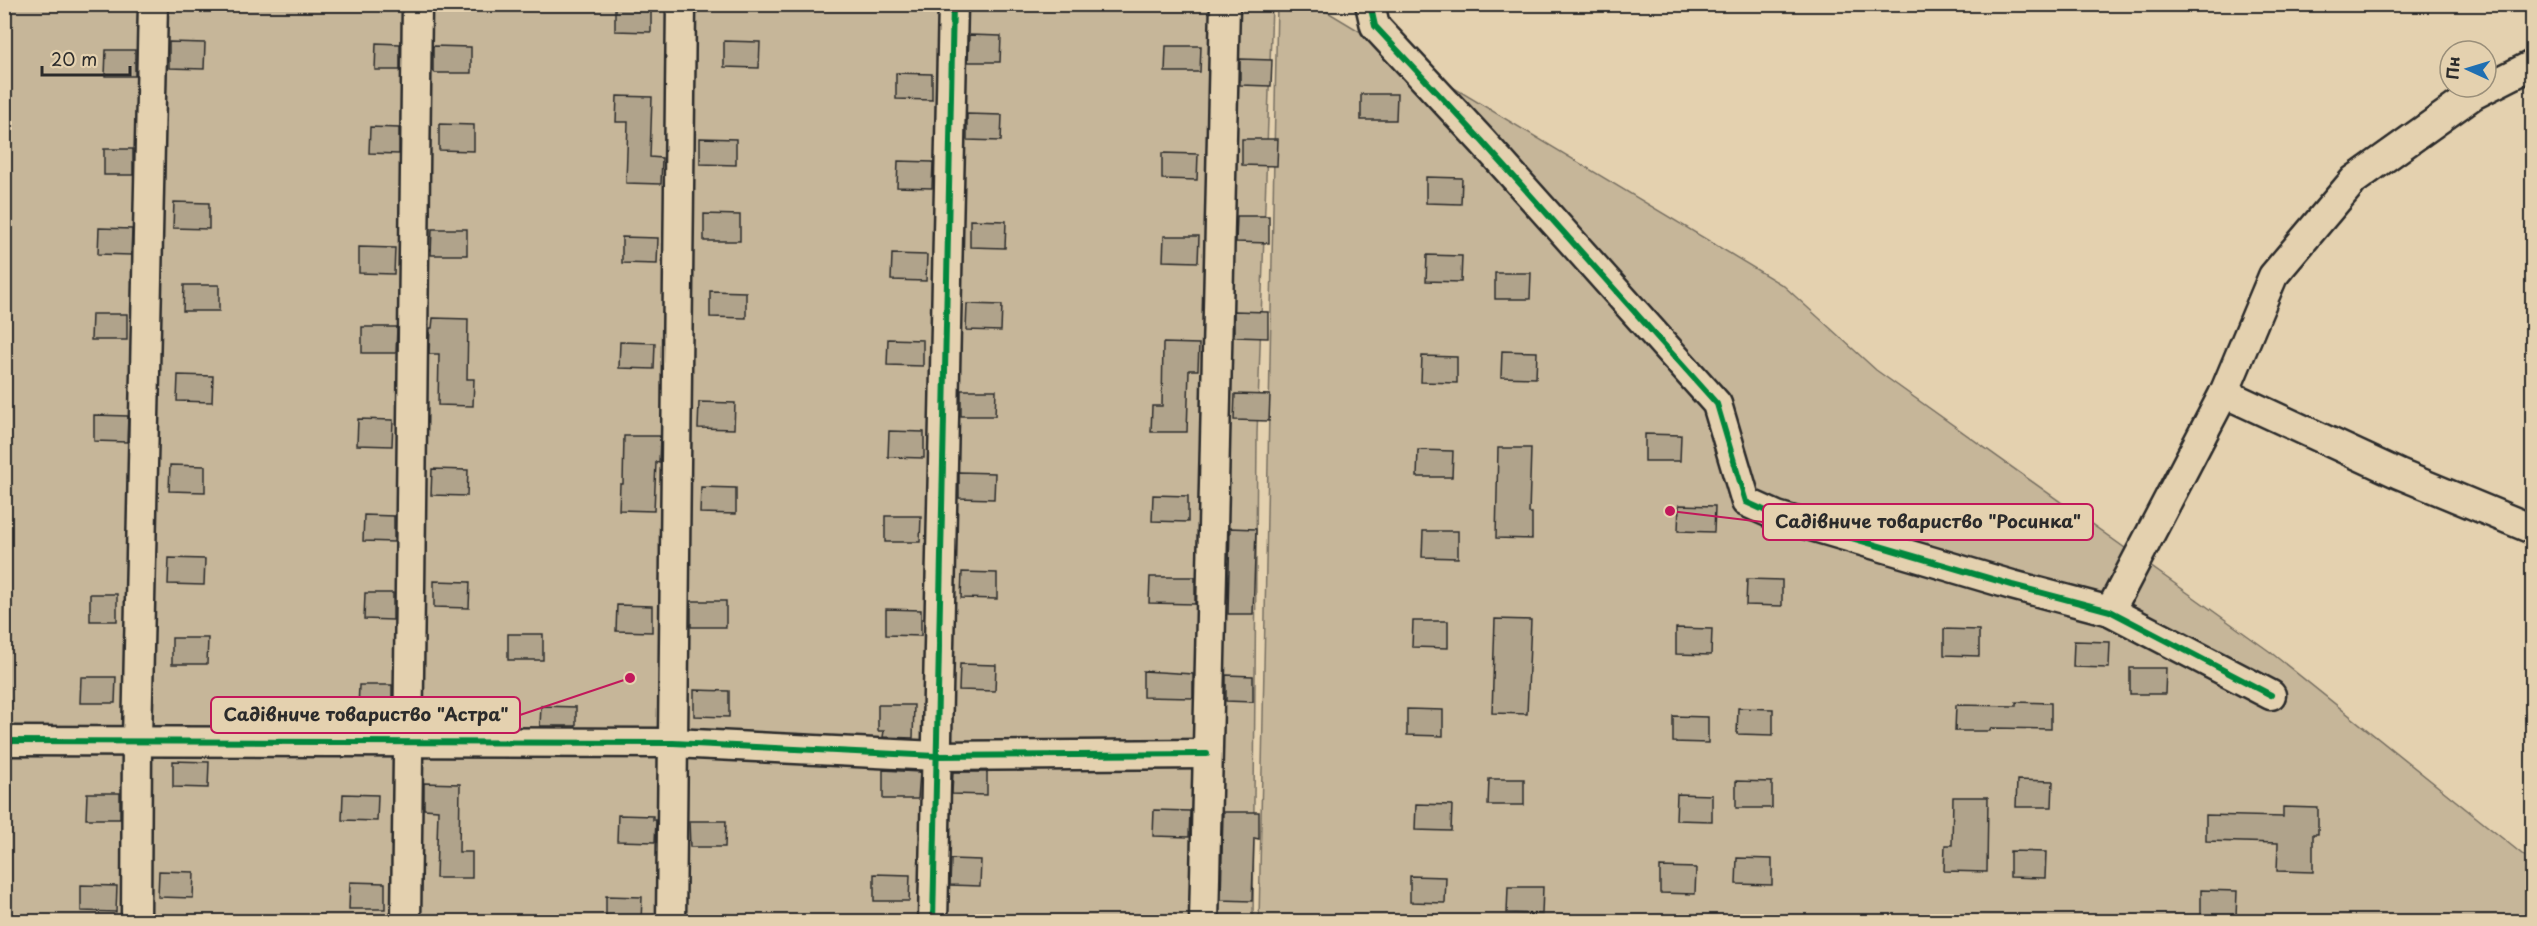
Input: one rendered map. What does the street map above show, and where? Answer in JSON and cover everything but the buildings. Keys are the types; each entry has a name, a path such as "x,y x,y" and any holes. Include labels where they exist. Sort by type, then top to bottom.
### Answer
{"street":[{"path":"136,921 137,740 153,4"},
{"path":"406,921 417,4"},
{"path":"671,921 681,4"},
{"path":"933,921 953,4"},
{"path":"1204,921 1225,4"},
{"path":"1370,4 1375,26 1717,404 1746,502 1777,516 2012,585 2110,611 2271,695"},
{"path":"2110,611 2224,393 2273,276 2354,180 2473,95 2532,64"},
{"path":"2224,393 2399,474 2532,529"},
{"path":"4,741 674,742 936,756 1208,754"}],"shaded area":[{"path":"1277,4 1316,5 1784,286 1876,370 2269,651 2532,862 2532,922 1259,922"},
{"path":"5,5 1272,5 1257,434 1253,921 5,922"}],"cycle path":[{"path":"933,922 953,4"},
{"path":"1370,4 1375,26 1482,141 1717,404 1746,502 1777,516 2012,585 2110,611 2271,695"},
{"path":"4,741 673,743 936,756 1207,754"}],"place":[{"name":"Садівниче товариство \"Росинка\"","path":"1670,511"},
{"name":"Садівниче товариство \"Астра\"","path":"630,678"}]}
